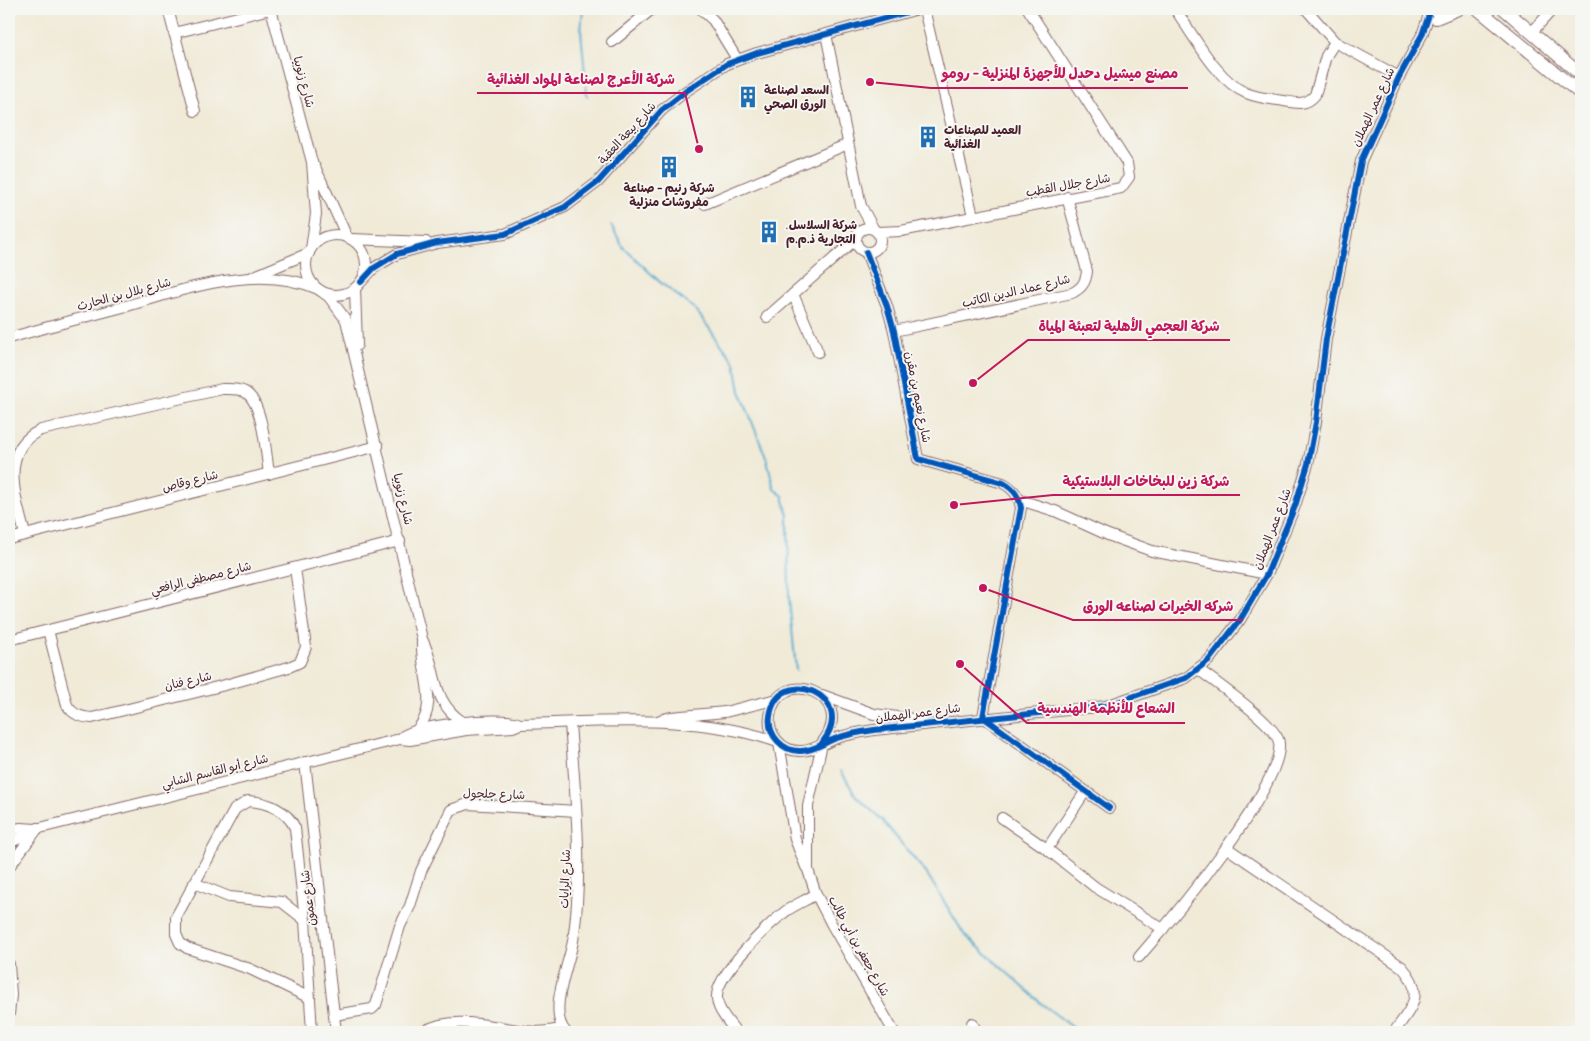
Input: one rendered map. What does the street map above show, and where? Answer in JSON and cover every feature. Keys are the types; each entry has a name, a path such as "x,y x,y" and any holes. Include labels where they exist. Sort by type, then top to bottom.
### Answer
{"main road":[{"path":"1433,12 1458,9"},
{"path":"1465,9 1481,11 1581,94"},
{"path":"1504,9 1581,75"}],"street":[{"path":"168,9 195,111"},
{"path":"174,33 270,9"},
{"name":"شارع زنوبيا","path":"270,9 312,162 349,238"},
{"path":"612,42 652,9"},
{"path":"701,9 716,24 737,59"},
{"name":"شارع بيعة العقبة","path":"358,285 374,268 397,254 437,243 505,234 565,207 598,182 650,122 672,100 716,70 737,59 918,9"},
{"path":"924,9 973,216"},
{"name":"شارع جلال القطب","path":"877,238 973,216 1121,188 1127,181 1129,168 1028,9"},
{"path":"1175,9 1222,75 1238,89 1256,96 1300,104 1312,100 1326,56 1335,42"},
{"path":"1306,9 1335,42 1399,78"},
{"path":"1532,32 1553,9"},
{"name":"شارع عمر الهملان","path":"822,743 856,733 936,722 1106,706 1186,678 1210,660 1240,620 1267,574 1282,543 1308,464 1316,422 1326,339 1361,161 1399,78 1433,12"},
{"name":"شارع نعيم بن مقرن","path":"826,34 861,206 877,238 878,282"},
{"path":"705,204 848,144"},
{"name":"شارع زنوبيا","path":"310,251 316,214 312,162"},
{"name":"شارع عماد الدين الكاتب","path":"894,331 1072,294 1078,290 1086,278 1087,271 1068,197"},
{"name":"شارع نعيم بن مقرن","path":"861,206 858,235 878,282 894,331 918,459 1003,483 1010,487 1020,500"},
{"path":"766,317 836,258 866,228 877,238 863,250 836,258"},
{"path":"339,236 349,238 364,254 366,263 358,285 338,295 319,290 309,276 307,269 310,251 323,238 339,236"},
{"name":"شارع بيعة العقبة","path":"349,238 437,243"},
{"name":"شارع بلال بن الحارث","path":"246,279 287,263 310,251"},
{"path":"285,279 287,263"},
{"name":"شارع بلال بن الحارث","path":"9,338 205,285 246,279 285,279 301,281 319,290"},
{"name":"شارع زنوبيا","path":"358,285 358,366"},
{"name":"شارع زنوبيا","path":"319,290 329,297 346,320 378,446 422,639 429,654 441,699 451,713 464,723"},
{"path":"793,294 818,352"},
{"path":"25,534 9,473 9,458 14,446 26,435 41,430 222,389 238,389 247,392 258,410 270,474"},
{"name":"شارع وقاص","path":"9,539 378,446"},
{"path":"1109,808 983,717 1021,508 1020,500 1055,510 1108,535 1152,551 1267,574"},
{"name":"شارع مصطفى الرافعي","path":"9,640 400,541"},
{"name":"شارع فنان","path":"48,630 67,705 71,711 82,717 92,718 225,685 289,667 300,662 306,646 295,568"},
{"name":"شارع زنوبيا","path":"416,731 426,718 430,702 422,658 422,639"},
{"path":"1139,957 1227,848 1274,768 1278,754 1278,740 1268,726 1198,669"},
{"path":"792,689 810,689 819,694 827,702 832,718 829,734 822,743 815,748 800,751 793,750 779,742 772,732 769,721 771,710 776,700 792,689"},
{"name":"شارع عمر الهملان","path":"819,694 874,714 936,722"},
{"name":"شارع أبو القاسم الشابي","path":"658,721 671,717 725,712 776,700"},
{"name":"شارع أبو القاسم الشابي","path":"400,739 403,735 416,731 464,723 510,721 520,724 658,721 725,727 779,742"},
{"name":"شارع الرايات","path":"564,1031 559,1022 557,1008 572,942 580,867 570,723"},
{"name":"شارع أبو القاسم الشابي","path":"9,830 21,828 37,829 400,739 410,740 466,730 513,727 520,724"},
{"name":"شارع جعفر بن أبي طالب","path":"779,742 794,839 802,860 808,870 816,894 894,1032"},
{"name":"شارع جعفر بن أبي طالب","path":"808,870 808,806 822,743"},
{"name":"شارع عمون","path":"305,762 336,1032"},
{"path":"1047,849 1085,792"},
{"path":"310,998 250,969 199,953 180,943 176,934 176,917 194,883 235,809 248,801 272,806 292,820 295,828 305,920 310,998 312,1032"},
{"name":"شارع جلجول","path":"334,1015 372,1009 376,1005 400,926 410,906 420,871 447,815 456,806 468,804 576,811"},
{"path":"1002,818 1047,849 1095,887 1163,929"},
{"path":"9,867 37,829"},
{"name":"شارع أبو القاسم الشابي","path":"9,843 37,829"},
{"path":"1227,848 1402,967 1412,978 1416,987 1415,998 1394,1032"},
{"path":"194,883 229,897 282,902 305,920"},
{"path":"736,1032 720,1008 716,996 723,977 786,911 816,894"},
{"path":"9,964 11,995 9,1014"},
{"path":"423,1032 430,1027 460,1023 534,1032 564,1031"}],"waterway":[{"path":"583,9 581,31 587,96"},
{"path":"611,225 623,247 661,283 695,309 735,363 740,391 767,460 774,489 783,496 788,516 789,598 796,670"},
{"path":"841,771 856,796 882,820 927,874 964,934 1042,1004 1079,1032"}],"cycle path":[{"path":"361,282 374,268 397,254 437,243 505,234 565,207 598,182 662,110 686,91 727,64 757,53 918,9"},
{"path":"822,743 831,726 831,711 824,699 813,692 800,689 787,691 776,700 770,716 771,730 774,736 788,749 806,751 841,737 874,730 1106,706 1186,678 1209,660 1240,620 1267,574 1295,506 1308,464 1316,422 1326,339 1361,161 1399,77 1422,35 1431,9"},
{"path":"866,252 887,306 894,331 918,459 1003,483 1015,493 1020,504 1021,508 983,717 1109,808"}],"place":[{"name":"مصنع ميشيل دحدل للأجهزة المنزلية - رومو","path":"870,82"},
{"name":"السعد لصناعة الورق الصحي","path":"748,97"},
{"name":"العميد للصناعات الغذائية","path":"928,137"},
{"name":"شركة الأعرج لصناعة المواد الغذائية","path":"699,149"},
{"name":"شركة رنيم - صناعة مفروشات منزلية","path":"669,167"},
{"name":".شركة السلاسل التجارية ذ.م.م","path":"769,232"},
{"name":"شركة العجمي الأهلية لتعبئة المياة","path":"973,383"},
{"name":"شركة زين للبخاخات البلاستيكية","path":"954,505"},
{"name":"شركه الخيرات لصناعه الورق","path":"983,588"},
{"name":"الشعاع للأنظمة الهندسية","path":"960,664"}]}
